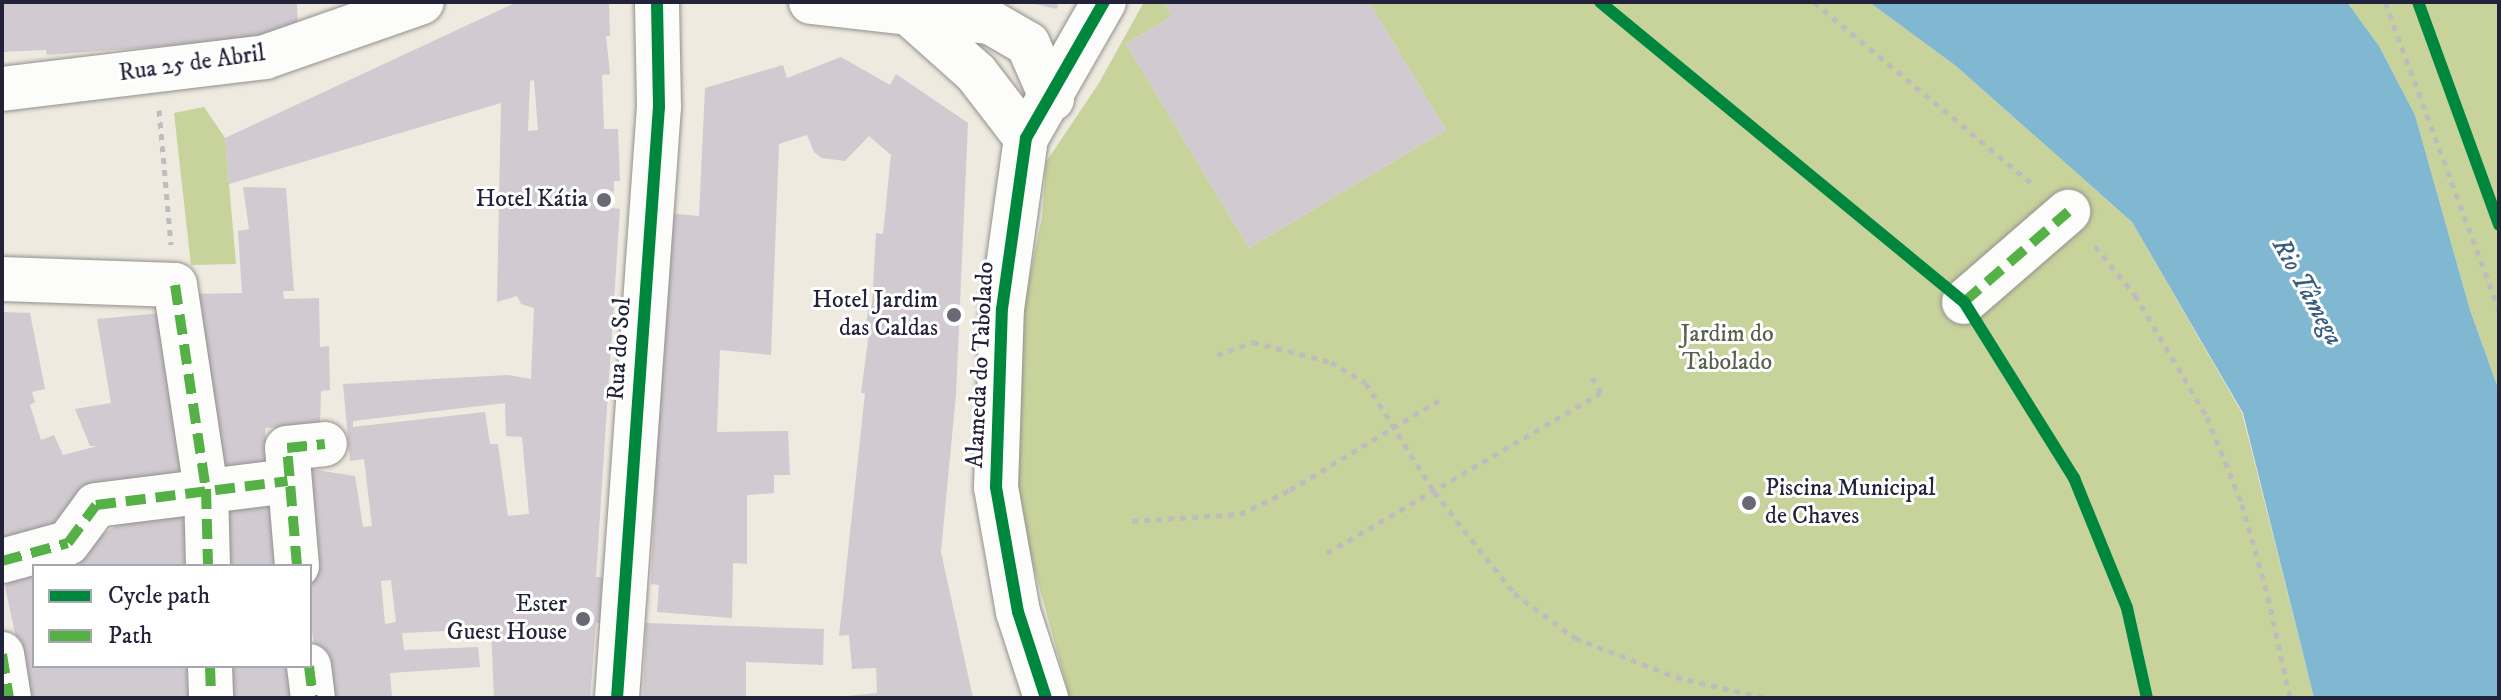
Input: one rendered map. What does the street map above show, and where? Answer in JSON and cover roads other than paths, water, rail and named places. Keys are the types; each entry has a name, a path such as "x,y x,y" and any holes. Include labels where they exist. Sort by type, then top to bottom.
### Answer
{"street":[{"name":"Rua 25 de Abril","path":"2,89 265,57 363,13 422,2"},
{"name":"Rua do Sol","path":"617,698 659,107 657,2"},
{"path":"811,2 990,22 1028,44 1052,99"},
{"name":"Alameda do Tabolado","path":"1046,698 1018,612 996,487 1002,309 1026,138 1052,99 1104,2"},
{"path":"910,14 976,73 1026,138"},
{"path":"1964,302 2068,212"},
{"path":"2,279 175,285 206,489 208,564"},
{"path":"297,564 287,448 325,444"},
{"path":"2,561 68,543 96,505 288,481"},
{"path":"2,654 9,698"},
{"path":"210,668 211,698"},
{"path":"309,668 313,698"}],"water":[{"name":"Rio Tâmega","path":"1869,2 2347,2 2379,46 2415,115 2470,310 2499,391 2499,698 2314,698 2243,413 2132,222 1956,66"}],"place":[{"name":"Hotel Kátia","path":"604,200"},
{"name":"Hotel Jardim das Caldas","path":"954,315"},
{"name":"Piscina Municipal de Chaves","path":"1749,503"},
{"name":"Ester Guest House","path":"583,619"}],"park label":[{"name":"Jardim do Tabolado","path":"1727,349"}]}
